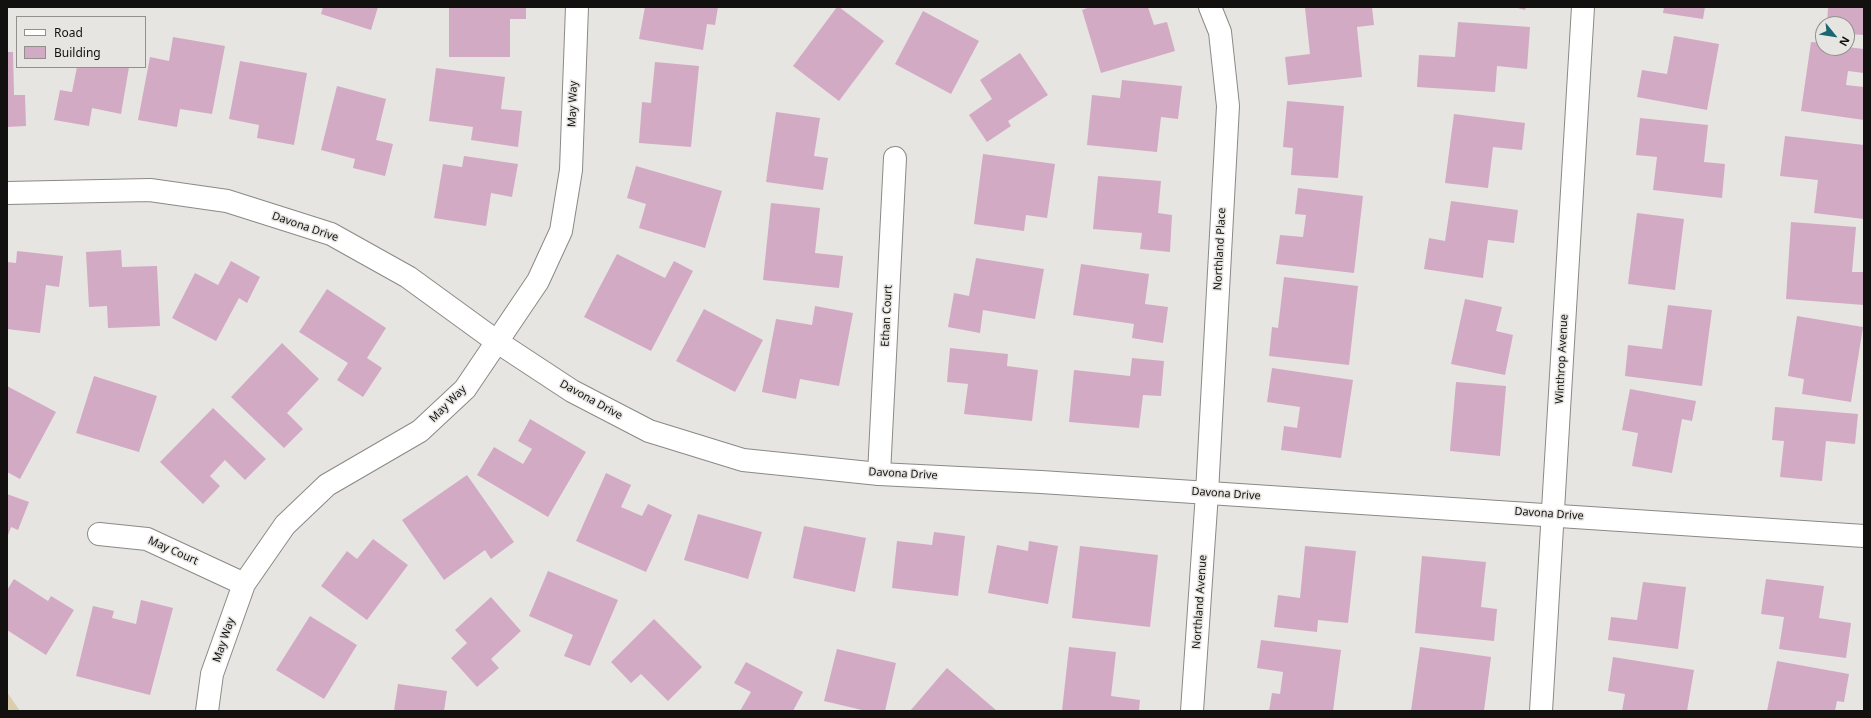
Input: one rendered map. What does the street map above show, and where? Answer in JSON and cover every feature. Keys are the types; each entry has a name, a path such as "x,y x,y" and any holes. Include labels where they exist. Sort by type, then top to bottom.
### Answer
{"street":[{"name":"May Way","path":"207,711 212,674 244,584 285,525 327,484 420,431 465,389 538,281 561,231 571,170 577,7"},
{"name":"Northland Place","path":"1207,493 1228,106 1220,32 1210,7"},
{"name":"Winthrop Avenue","path":"1542,711 1583,7"},
{"name":"Ethan Court","path":"879,474 895,158"},
{"name":"Davona Drive","path":"7,193 150,190 227,202 331,234 408,277 496,341 572,391 650,431 743,460 879,474 1041,482 1553,514 1864,536"},
{"name":"Northland Avenue","path":"1192,711 1207,493"},
{"name":"May Court","path":"99,534 147,539 244,584"}],"shaded area":[{"path":"7,692 20,711 7,711"}],"building":[{"path":"323,7 378,7 371,30 321,14"},
{"path":"449,7 526,7 526,19 510,19 510,57 449,57"},
{"path":"645,7 718,7 715,25 707,24 703,50 639,39"},
{"path":"837,7 884,41 839,101 793,66"},
{"path":"1090,7 1148,7 1154,25 1167,22 1175,51 1101,73 1082,10"},
{"path":"1372,7 1374,25 1357,27 1362,77 1288,85 1285,57 1310,54 1305,8"},
{"path":"1514,7 1526,7 1525,10"},
{"path":"1664,7 1705,7 1703,19 1663,13"},
{"path":"1828,7 1864,7 1864,35 1855,34 1855,16 1827,16"},
{"path":"923,11 979,41 951,94 895,64"},
{"path":"1458,22 1530,27 1527,69 1497,66 1495,92 1417,87 1419,55 1455,57"},
{"path":"1674,36 1719,44 1707,110 1637,97 1642,70 1667,74"},
{"path":"173,37 225,46 212,114 180,109 177,127 138,120 150,57 169,61"},
{"path":"1811,42 1815,42 1815,56 1855,56 1855,48 1864,49 1864,73 1848,71 1846,85 1864,87 1864,120 1801,111"},
{"path":"7,52 13,52 14,95 25,95 26,126 7,127"},
{"path":"1020,53 1048,95 1008,121 1011,126 987,142 969,115 992,99 980,80"},
{"path":"240,61 307,73 294,145 257,138 259,125 229,119"},
{"path":"655,62 699,66 691,147 639,143 642,102 651,103"},
{"path":"77,68 129,68 121,114 92,108 89,126 54,120 60,90 72,92"},
{"path":"436,68 505,77 501,109 522,111 518,147 471,140 473,127 429,121"},
{"path":"1122,80 1182,86 1178,119 1161,117 1157,152 1087,145 1092,95 1120,98"},
{"path":"337,86 386,99 376,140 393,144 385,176 353,168 355,159 321,150"},
{"path":"1287,101 1344,106 1338,178 1291,175 1293,148 1283,147"},
{"path":"776,112 820,118 814,156 828,158 823,190 766,182"},
{"path":"1454,114 1525,123 1522,150 1493,147 1488,188 1445,183"},
{"path":"1640,118 1708,125 1704,162 1725,164 1722,198 1653,190 1657,157 1636,155"},
{"path":"1785,136 1864,145 1864,219 1814,213 1818,180 1780,176"},
{"path":"983,154 1055,164 1047,218 1026,215 1024,231 974,224"},
{"path":"464,156 518,164 512,197 491,193 486,226 434,218 443,164 462,167"},
{"path":"636,166 722,191 705,248 639,228 646,204 627,198"},
{"path":"1098,176 1161,181 1158,213 1172,215 1170,252 1140,249 1142,233 1093,229"},
{"path":"1298,188 1363,196 1354,273 1276,264 1280,235 1303,237 1306,215 1295,214"},
{"path":"1451,201 1518,210 1514,243 1488,240 1483,278 1424,269 1429,238 1445,241"},
{"path":"771,203 820,208 815,253 843,256 839,288 763,280"},
{"path":"1637,213 1684,219 1675,290 1628,284"},
{"path":"1791,222 1856,227 1852,272 1864,272 1864,305 1786,299"},
{"path":"121,250 122,267 157,266 160,326 108,328 107,306 89,307 86,252"},
{"path":"17,251 63,256 59,287 46,285 40,333 7,329 7,262 16,263"},
{"path":"617,254 665,278 674,261 693,271 651,351 584,317"},
{"path":"976,258 1044,269 1035,319 983,310 980,333 948,327 954,293 969,296"},
{"path":"231,261 260,277 247,303 239,298 216,341 172,318 195,273 218,285"},
{"path":"1081,264 1149,274 1145,304 1168,307 1163,343 1132,338 1134,324 1073,315"},
{"path":"1284,277 1358,286 1349,365 1269,356 1272,327 1278,328"},
{"path":"327,289 386,328 367,358 382,368 363,397 337,380 348,363 299,332"},
{"path":"1465,299 1502,307 1496,331 1513,335 1505,375 1451,364"},
{"path":"1668,305 1712,310 1702,386 1625,376 1628,345 1662,349"},
{"path":"815,306 853,313 839,386 800,379 796,399 762,392 776,319 812,325"},
{"path":"704,309 763,340 735,392 676,361"},
{"path":"1797,316 1863,327 1851,402 1802,394 1804,379 1788,376"},
{"path":"282,343 319,379 287,413 303,429 284,448 231,397"},
{"path":"950,348 1008,354 1007,366 1038,370 1032,421 964,414 968,384 947,382"},
{"path":"1132,358 1164,361 1161,396 1143,395 1139,428 1069,422 1074,370 1130,376"},
{"path":"1272,368 1353,380 1341,458 1281,450 1284,426 1297,428 1300,407 1267,402"},
{"path":"94,376 157,396 139,452 76,433"},
{"path":"1456,382 1506,386 1500,456 1450,451"},
{"path":"7,386 56,412 20,479 7,472"},
{"path":"1630,389 1696,401 1692,421 1682,419 1672,473 1632,466 1638,433 1622,430"},
{"path":"1775,407 1858,414 1855,444 1826,441 1822,481 1780,477 1784,441 1772,440"},
{"path":"213,408 266,459 245,480 225,460 210,476 220,486 203,504 160,462"},
{"path":"530,419 586,452 548,517 477,475 494,447 523,464 532,449 518,441"},
{"path":"606,473 631,485 621,507 642,516 648,504 672,515 646,572 576,541"},
{"path":"467,475 514,542 491,559 485,550 444,580 402,520"},
{"path":"7,494 29,502 18,530 11,527 7,538"},
{"path":"698,514 762,532 748,579 684,560"},
{"path":"804,526 866,538 855,592 793,578"},
{"path":"934,532 965,536 958,596 892,588 897,541 932,545"},
{"path":"373,539 408,565 367,620 321,586 347,551 357,559"},
{"path":"1029,541 1058,546 1048,604 988,593 997,545 1028,551"},
{"path":"1080,546 1158,555 1150,627 1072,618"},
{"path":"1305,546 1356,551 1348,623 1318,620 1317,632 1274,627 1278,595 1300,598"},
{"path":"1422,556 1486,562 1481,607 1497,609 1494,641 1415,633"},
{"path":"548,571 618,600 590,666 564,656 573,635 529,616"},
{"path":"14,579 48,601 51,596 74,610 46,655 7,630 7,590"},
{"path":"1766,579 1824,586 1819,618 1851,623 1846,658 1779,649 1784,617 1761,614"},
{"path":"1643,582 1686,587 1678,649 1608,640 1611,617 1637,620"},
{"path":"491,597 521,631 491,659 499,668 477,687 451,658 467,643 455,630"},
{"path":"141,600 173,608 150,695 76,676 93,606 114,611 112,618 136,624"},
{"path":"310,616 357,645 324,699 276,670"},
{"path":"654,619 702,667 668,701 641,674 631,683 611,662"},
{"path":"1261,640 1341,650 1333,711 1269,711 1272,693 1280,694 1283,672 1257,668"},
{"path":"1069,647 1116,652 1111,696 1140,700 1139,711 1062,711"},
{"path":"1420,647 1491,657 1484,711 1411,711"},
{"path":"837,649 896,663 885,711 866,711 824,701"},
{"path":"1613,657 1694,670 1687,711 1622,711 1625,694 1608,691"},
{"path":"1777,661 1849,674 1844,702 1837,701 1835,711 1767,711"},
{"path":"746,662 803,692 793,711 740,711 751,692 734,683"},
{"path":"947,668 997,711 910,711"},
{"path":"398,684 447,691 444,711 394,711"}]}
